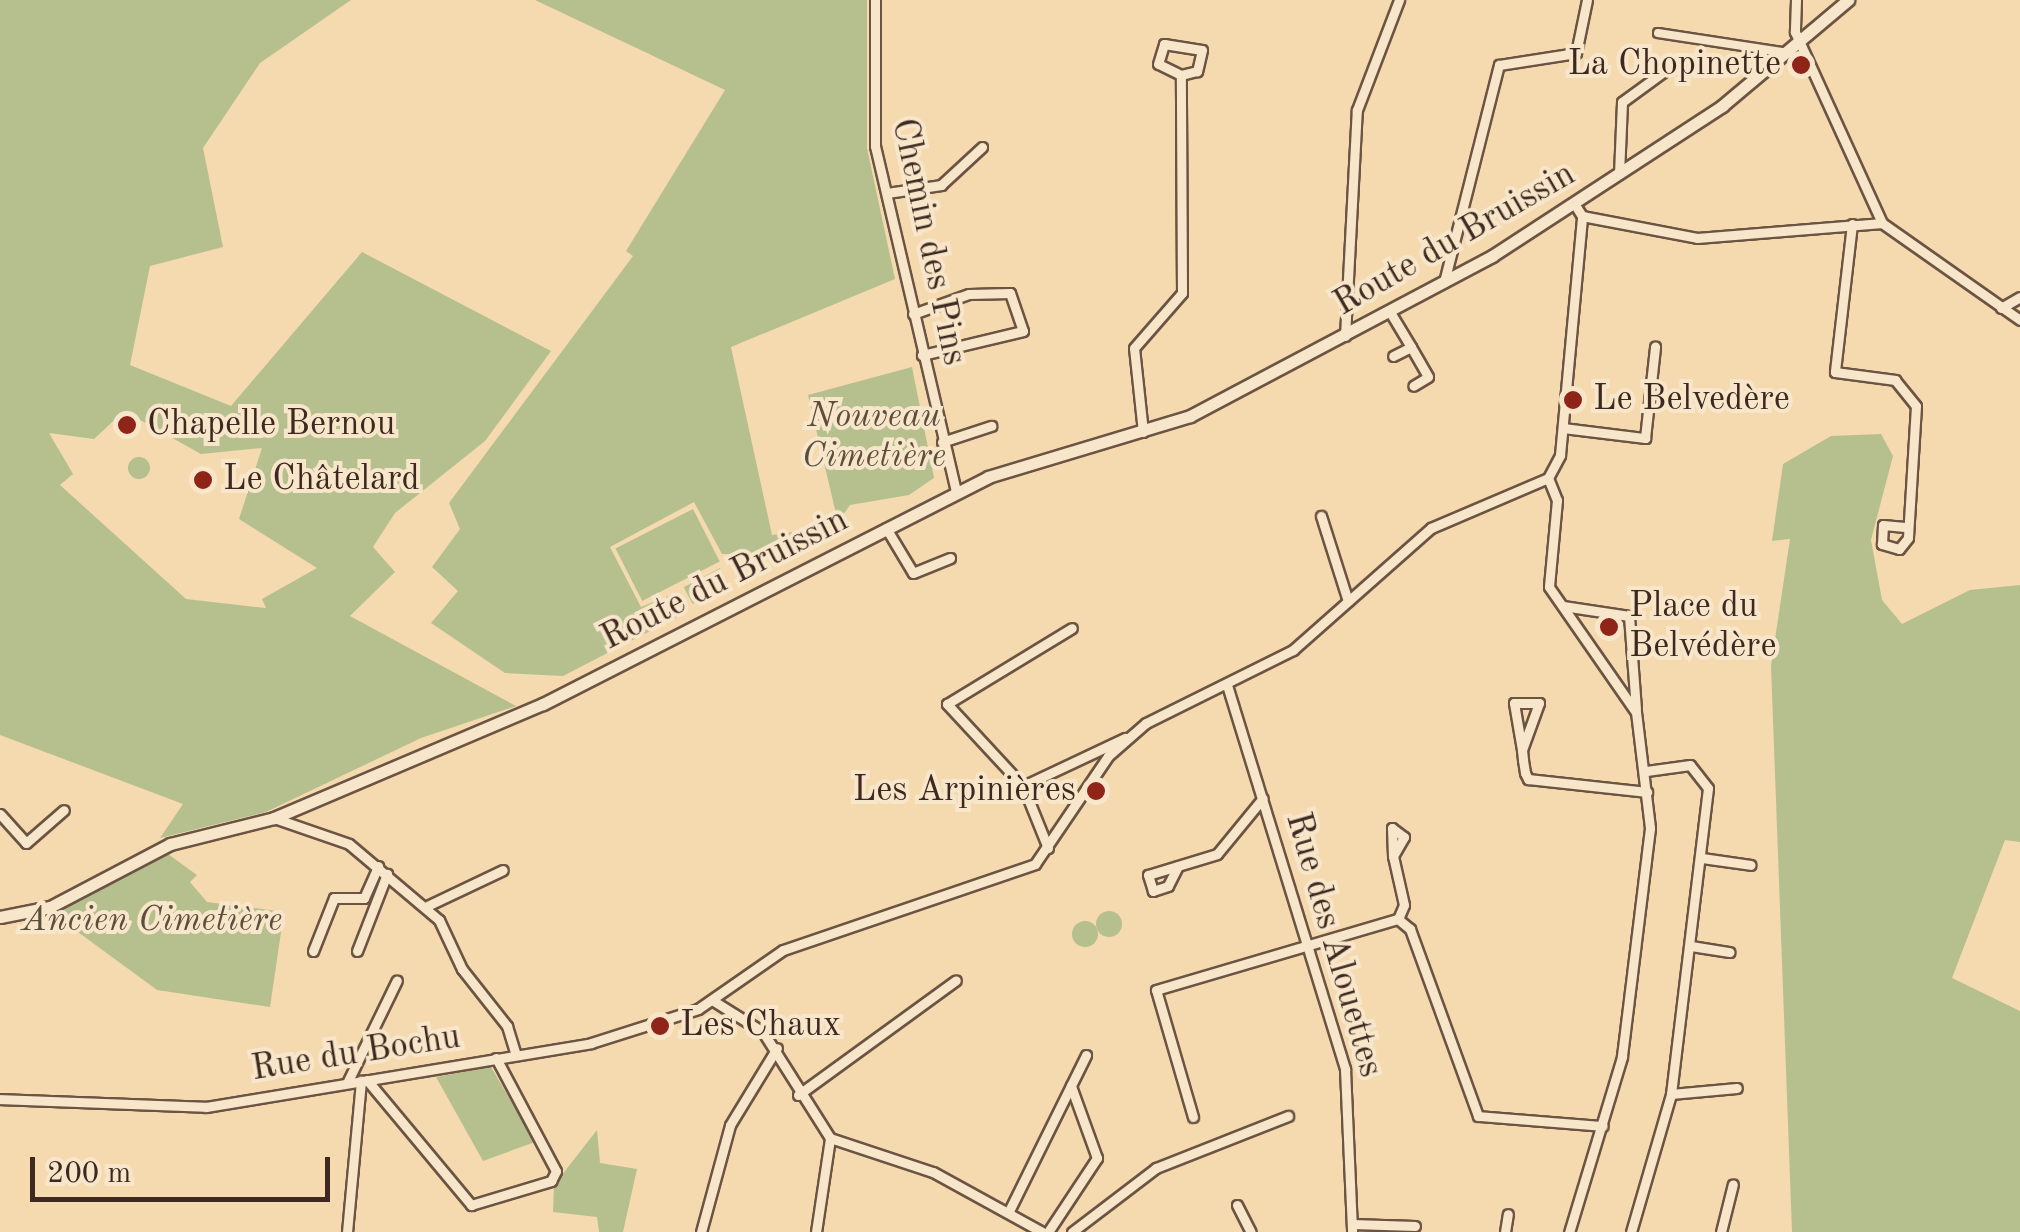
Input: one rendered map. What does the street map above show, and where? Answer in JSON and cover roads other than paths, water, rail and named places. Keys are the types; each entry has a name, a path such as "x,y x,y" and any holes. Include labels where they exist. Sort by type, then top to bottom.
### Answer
{"street":[{"name":"Chemin des Pins","path":"875,0 872,122 956,492"},
{"path":"1346,336 1356,110 1399,0"},
{"path":"1444,282 1499,65 1576,53 1586,0"},
{"path":"1796,0 1800,44 1882,223 2020,320"},
{"name":"Route du Bruissin","path":"0,916 50,907 170,844 274,818 543,704 956,492 1144,435 1346,336 1444,282 1620,174 1788,54 1848,0"},
{"path":"1658,33 1788,54"},
{"path":"1164,44 1202,50 1198,71 1181,75 1158,64 1164,44"},
{"name":"Route du Bruissin","path":"1620,174 1622,102 1673,65"},
{"path":"1144,435 1130,362 1182,293 1181,75"},
{"path":"887,193 941,184 982,147"},
{"path":"1574,203 1582,216 1562,428 1548,478 1557,500 1549,586 1611,664 1636,712"},
{"path":"1582,216 1697,238 1882,223"},
{"path":"1852,224 1835,372 1895,380 1916,406 1905,527"},
{"path":"913,314 969,294 1010,293 1022,330 922,355"},
{"path":"2001,308 2020,297"},
{"path":"1390,312 1428,377 1413,386"},
{"path":"1393,356 1412,347"},
{"path":"1562,428 1645,438 1655,347"},
{"path":"942,442 991,426"},
{"path":"1023,786 1125,738 1293,650 1431,528 1548,478"},
{"path":"1321,516 1348,601"},
{"path":"886,528 912,573 950,558"},
{"path":"1562,606 1623,611 1634,653 1636,712 1647,792 1630,998 1604,1126 1569,1232"},
{"path":"1048,848 1023,786 954,716 950,694 1072,628"},
{"path":"1611,664 1634,653"},
{"name":"Rue des Alouettes","path":"1227,685 1345,1069 1352,1228 1416,1226"},
{"path":"1522,750 1539,703 1514,704 1522,750 1534,783 1647,792"},
{"name":"Rue du Bochu","path":"0,1099 169,1108 591,1043 712,1000 783,950 1011,878 1048,848 1125,738"},
{"path":"1631,1232 1672,1094 1702,858 1707,778 1690,765 1646,771"},
{"path":"1178,866 1217,854 1263,798"},
{"path":"0,814 26,843 64,810"},
{"path":"274,818 350,844 426,908 508,1026 516,1056"},
{"path":"1393,856 1404,905 1398,919"},
{"path":"1702,858 1751,865"},
{"path":"314,951 334,898 364,898 383,870"},
{"path":"357,951 383,870"},
{"path":"426,908 503,870"},
{"path":"1398,919 1410,928 1478,1116 1604,1126"},
{"path":"1193,1118 1156,990 1398,919"},
{"path":"1691,946 1730,952"},
{"path":"346,1083 397,980"},
{"path":"798,1095 956,980"},
{"path":"712,1000 776,1048 798,1095 830,1138 933,1172 1045,1232 1097,1158 1070,1086"},
{"path":"701,1232 730,1125 776,1048"},
{"path":"1009,1211 1086,1055"},
{"path":"364,1080 471,1206 550,1181 556,1171 496,1058"},
{"path":"347,1232 364,1080"},
{"path":"1672,1094 1737,1088"},
{"path":"1072,1232 1156,1168 1288,1116"},
{"path":"816,1232 830,1138"},
{"path":"1720,1232 1733,1184"},
{"path":"1237,1205 1251,1232"},
{"path":"1505,1232 1508,1214"}],"place":[{"name":"La Chopinette","path":"1801,65"},
{"name":"Le Belvedère","path":"1573,400"},
{"name":"Chapelle Bernou","path":"127,425"},
{"name":"Le Châtelard","path":"203,480"},
{"name":"Place du Belvédère","path":"1609,627"},
{"name":"Les Arpinières","path":"1096,791"},
{"name":"Les Chaux","path":"660,1026"}],"park label":[{"name":"Nouveau Cimetière","path":"874,437"},
{"name":"Ancien Cimetière","path":"152,921"}]}
